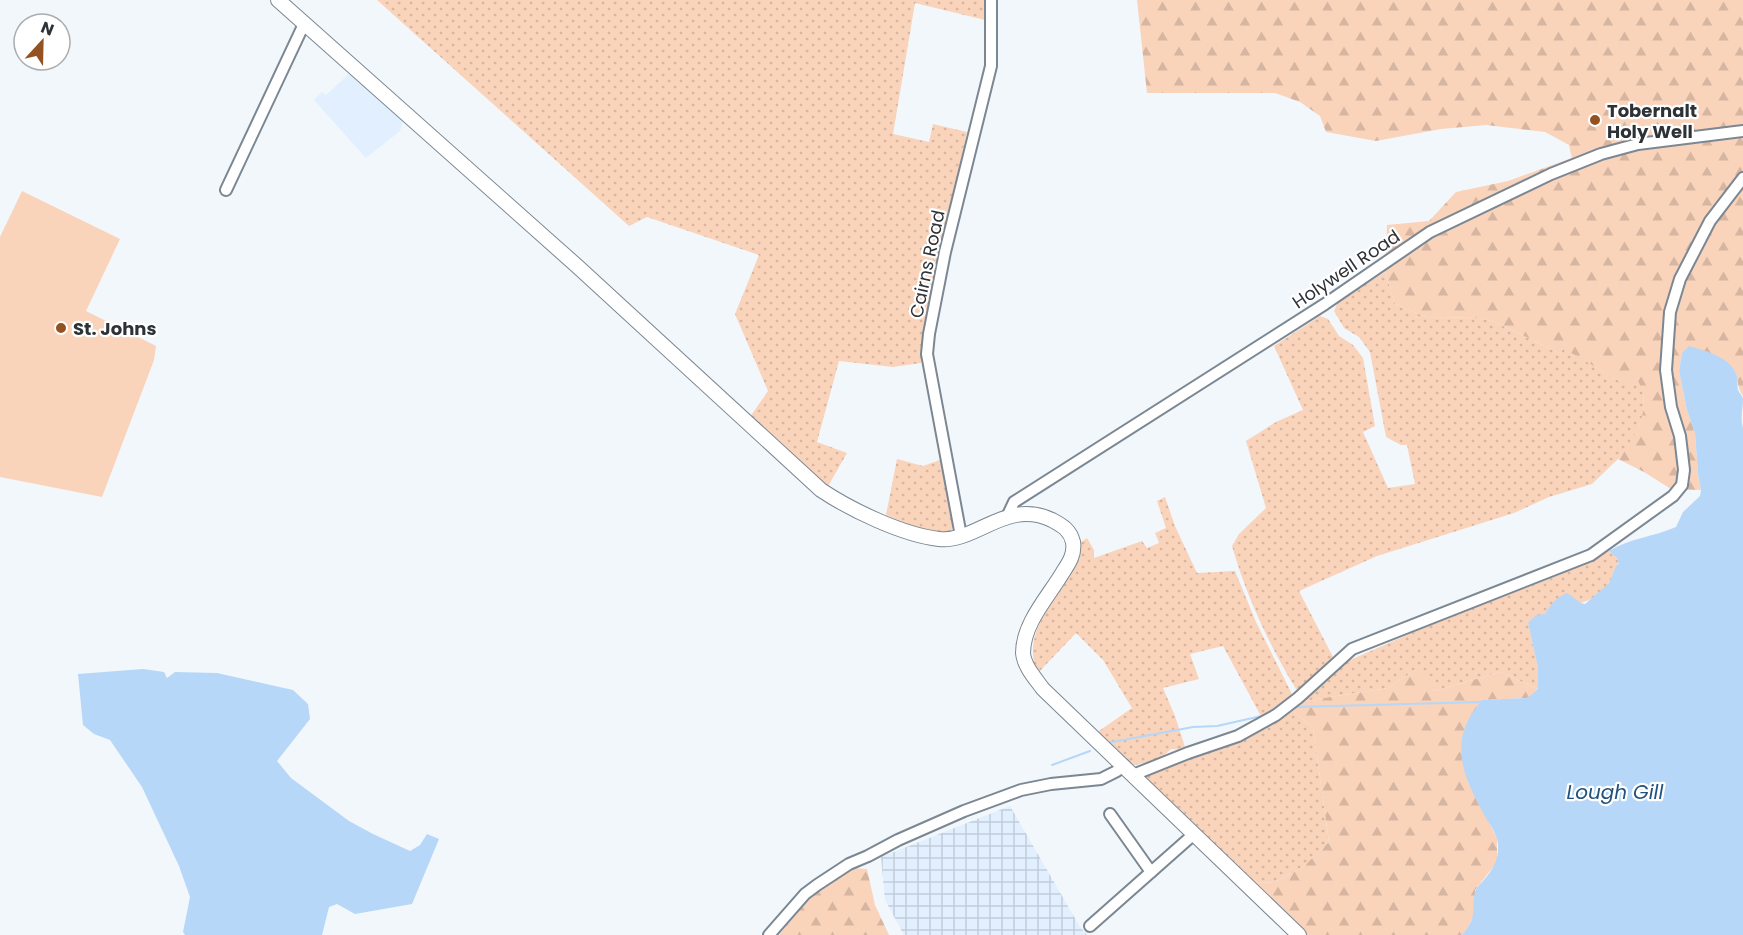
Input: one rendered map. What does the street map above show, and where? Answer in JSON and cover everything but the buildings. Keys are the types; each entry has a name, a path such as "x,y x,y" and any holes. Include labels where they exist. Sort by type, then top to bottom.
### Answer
{"main road":[{"path":"278,0 577,266 821,490 857,510 907,531 940,539 961,536 1007,517 1030,515 1046,517 1064,526 1071,535 1074,549 1069,562 1035,615 1027,634 1023,654 1028,669 1042,689 1299,935"}],"street":[{"name":"Cairns Road","path":"961,536 927,354 928,334 945,252 991,66 991,0"},
{"path":"226,190 304,24"},
{"name":"Holywell Road","path":"1007,517 1014,502 1325,304 1430,232 1551,174 1601,154 1638,144 1743,131"},
{"path":"1134,775 1238,736 1276,715 1352,649 1591,555 1673,496 1682,485 1684,470 1680,436 1671,407 1666,370 1670,312 1680,279 1710,221 1743,178"},
{"path":"769,935 805,894 817,885 849,864 898,840 964,811 1021,790 1051,784 1101,779 1124,765"},
{"path":"1110,814 1151,872"},
{"path":"1089,926 1194,834"}],"shaded area":[{"path":"349,74 403,121 400,131 366,158 314,100 322,92 326,95"},
{"path":"1010,806 1080,927 1087,935 904,935 885,900 881,857"}],"green space":[{"path":"377,0 985,0 985,20 915,3 893,134 929,142 933,124 967,132 923,332 921,363 893,367 839,361 817,442 847,453 827,488 750,417 768,391 735,314 759,255 647,217 629,226"},
{"path":"1137,0 1743,0 1743,396 1736,374 1726,362 1713,357 1682,353 1679,371 1687,410 1695,433 1701,490 1671,489 1618,459 1631,441 1641,421 1644,400 1637,379 1631,382 1621,382 1563,348 1561,354 1495,322 1479,318 1426,317 1395,304 1385,272 1387,225 1429,221 1456,192 1508,181 1572,158 1569,145 1545,132 1486,125 1441,129 1376,141 1326,132 1320,116 1300,102 1275,93 1147,93"},
{"name":"St. Johns","path":"22,191 120,239 86,311 156,346 154,360 102,497 0,477 0,237"},
{"path":"1385,272 1395,304 1426,317 1479,318 1495,322 1561,354 1563,347 1621,382 1637,379 1643,389 1642,418 1634,438 1618,459 1592,484 1549,497 1514,513 1377,556 1299,591 1333,657 1300,689 1296,689 1259,619 1232,546 1239,534 1266,508 1246,441 1276,422 1303,410 1274,346 1320,316 1328,319 1339,336 1353,345 1363,358 1375,426 1363,432 1388,488 1415,484 1407,445 1401,445 1386,437 1370,352 1359,337 1344,328 1334,311 1338,302"},
{"path":"897,459 923,466 940,460 953,526 951,531 925,530 886,515"},
{"path":"1165,497 1175,526 1197,573 1235,571 1256,622 1291,695 1262,718 1223,646 1190,654 1199,679 1163,688 1186,750 1171,749 1160,759 1131,766 1096,733 1132,708 1103,660 1076,633 1037,674 1033,654 1035,637 1041,621 1069,577 1080,543 1087,538 1094,550 1094,558 1142,541 1147,548 1159,543 1155,533 1166,528 1157,501"},
{"path":"1609,551 1617,558 1619,564 1610,582 1601,591 1582,603 1549,607 1545,614 1528,623 1538,668 1538,689 1500,672 1435,691 1415,670 1389,688 1304,701 1341,664 1423,628 1559,575"},
{"path":"1415,670 1425,673 1435,691 1500,672 1538,689 1527,698 1482,700 1468,782 1497,838 1497,862 1475,890 1475,911 1468,928 1462,935 1307,935 1253,883 1276,882 1304,866 1329,842 1313,728 1292,710 1304,701 1389,688"},
{"path":"1292,710 1313,728 1329,842 1304,866 1276,882 1253,883 1145,777 1180,759 1266,729"},
{"path":"853,868 867,869 875,905 889,935 779,935 808,898"}],"water":[{"name":"Lough Gill","path":"1689,346 1724,359 1734,369 1738,390 1743,399 1743,935 1462,935 1472,918 1478,886 1492,868 1498,850 1496,835 1474,796 1464,768 1461,754 1465,728 1482,700 1527,698 1538,689 1538,668 1528,623 1536,615 1545,614 1554,602 1567,593 1585,604 1609,583 1619,564 1617,558 1609,551 1625,543 1676,527 1683,512 1700,496 1695,433 1687,410 1679,371 1682,353"},
{"path":"143,669 164,672 167,678 175,672 217,673 293,690 308,704 310,719 277,761 291,778 349,821 410,851 420,845 427,834 439,839 412,904 355,914 337,904 329,907 322,935 185,935 183,932 190,897 179,866 142,787 110,740 94,734 83,725 78,674"}],"waterway":[{"path":"1296,707 1482,702"},
{"path":"1107,743 1193,727 1217,726 1266,715"},
{"path":"1052,765 1090,751"}],"place":[{"name":"Tobernalt Holy Well","path":"1595,120"},
{"name":"St. Johns","path":"61,328"}]}
